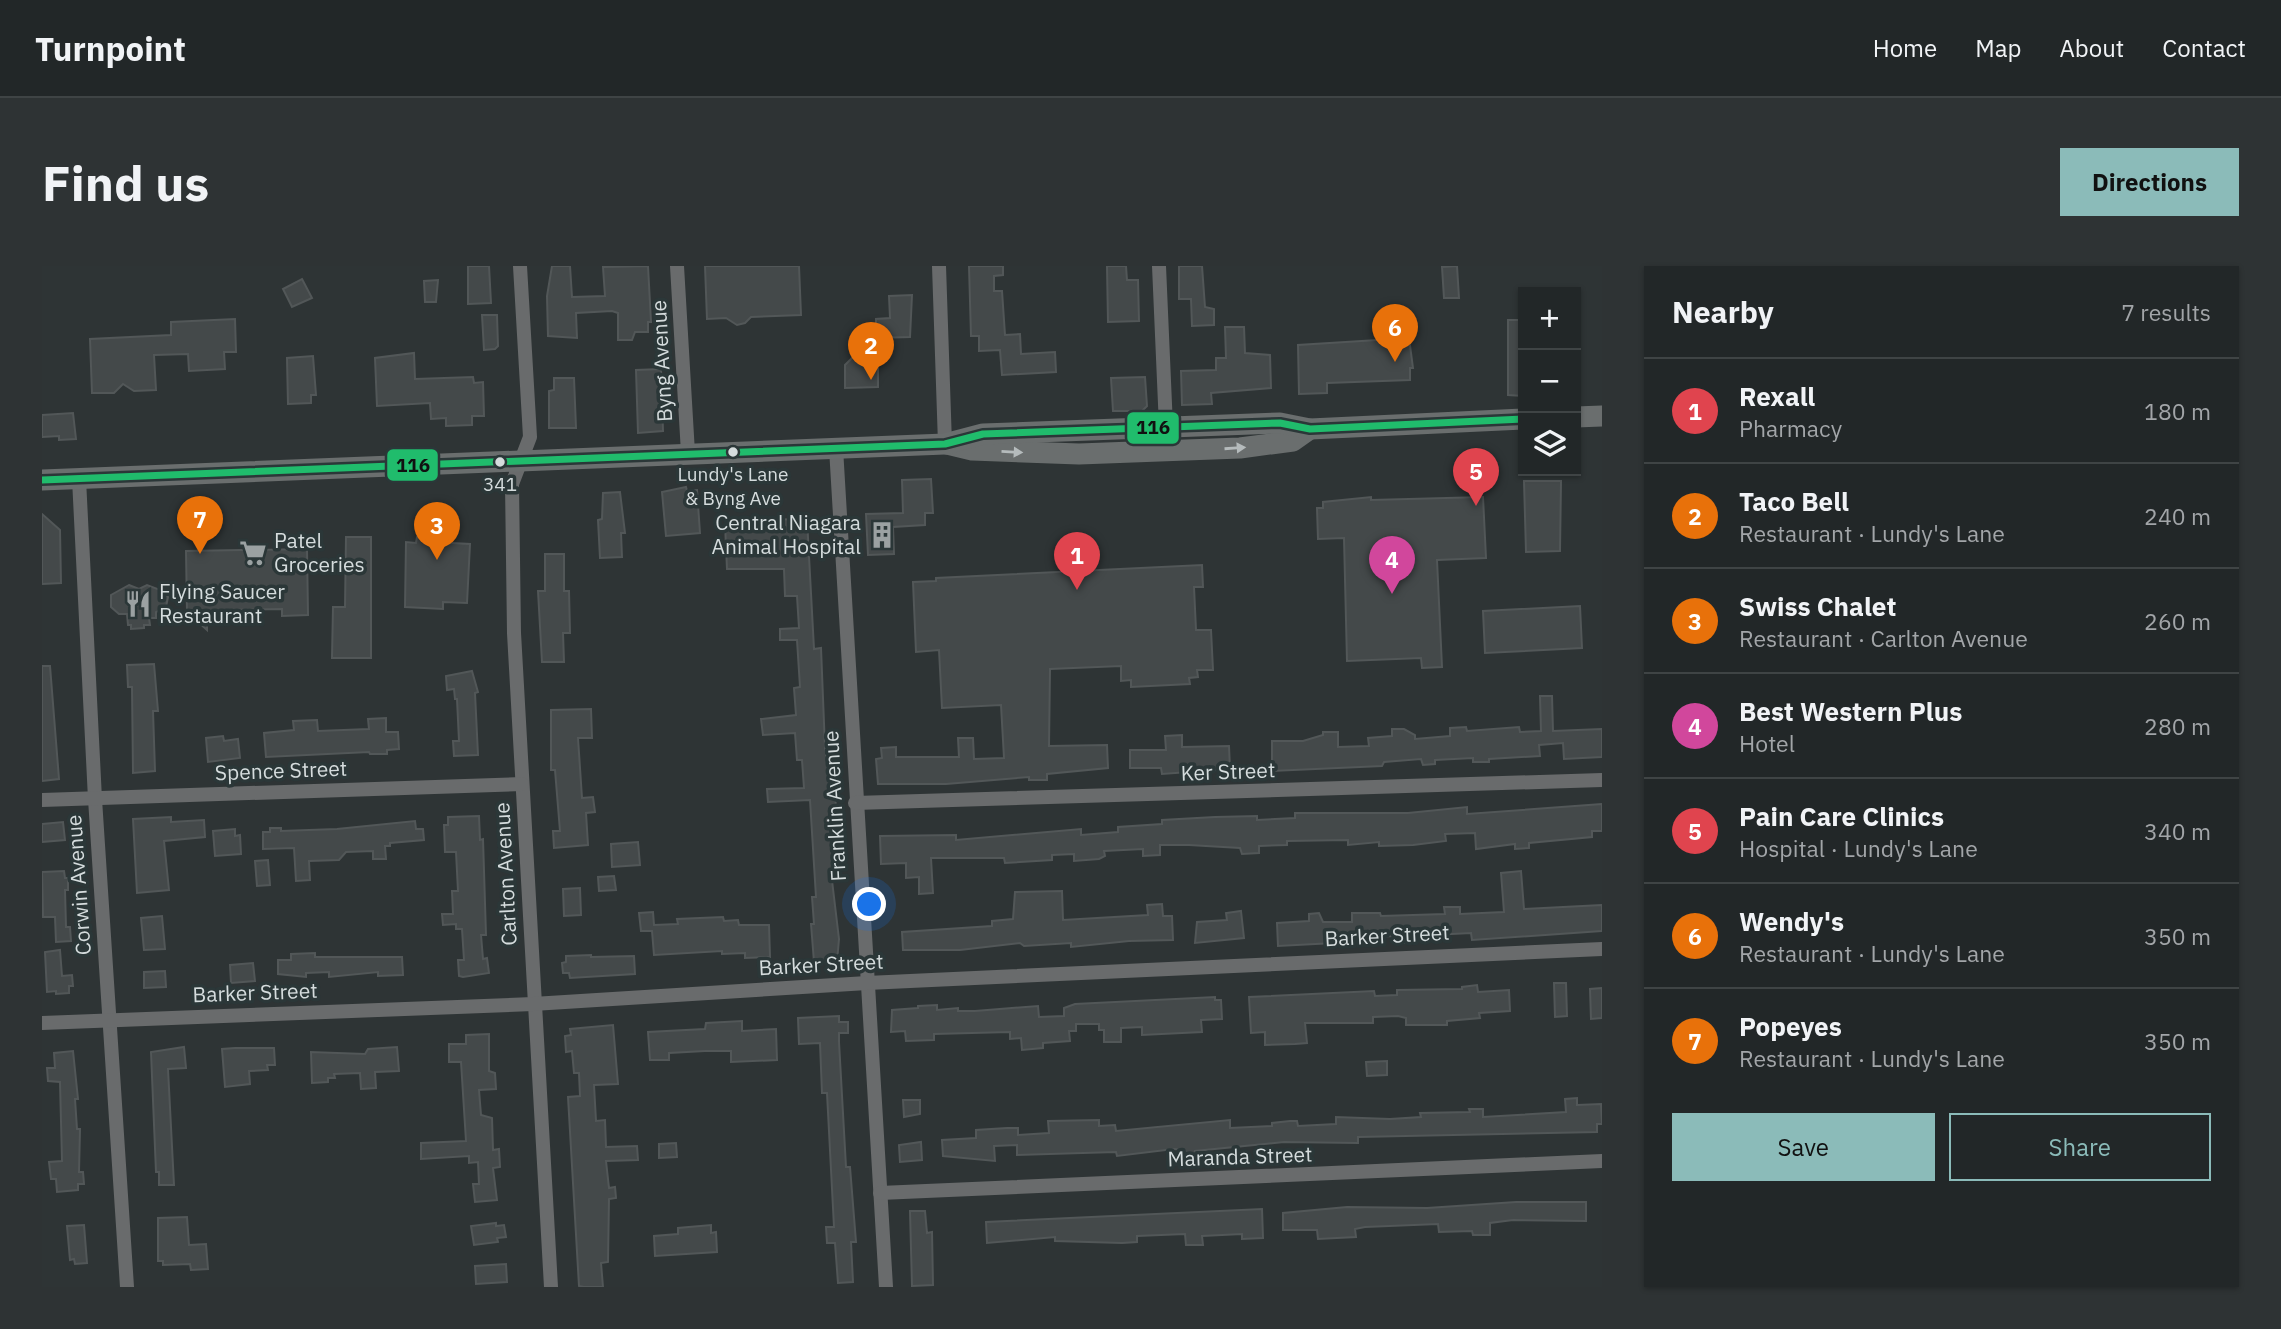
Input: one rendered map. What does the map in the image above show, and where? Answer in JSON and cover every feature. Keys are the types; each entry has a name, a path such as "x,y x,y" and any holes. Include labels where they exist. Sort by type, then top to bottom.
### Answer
{"main road":[{"path":"1581,417 1602,416"},
{"path":"42,480 945,444 983,434 1280,423 1310,429 1518,419"},
{"path":"945,444 972,450 1065,454 1240,448 1287,442 1310,429"}],"street":[{"name":"Carlton Avenue","path":"520,266 530,437 512,484 514,645 551,1287"},
{"name":"Byng Avenue","path":"677,266 688,453"},
{"path":"939,266 945,444"},
{"path":"1159,266 1166,427"},
{"name":"Franklin Avenue","path":"836,447 855,803 886,1287"},
{"name":"Corwin Avenue","path":"79,479 95,799 127,1287"},
{"name":"Ker Street","path":"855,803 1602,780"},
{"name":"Spence Street","path":"42,800 522,784"},
{"name":"Barker Street","path":"42,1023 533,1004 867,983 1602,949"},
{"name":"Maranda Street","path":"880,1194 1602,1161"}],"building":[{"path":"468,266 489,266 491,303 468,304"},
{"path":"552,266 570,266 572,297 605,296 603,267 648,266 651,322 648,322 648,332 635,332 632,340 618,340 618,313 612,311 576,313 577,338 548,336 547,296"},
{"path":"705,266 799,266 801,315 751,317 745,323 737,325 726,318 707,319"},
{"path":"969,266 1003,266 1003,275 994,276 994,291 1002,291 1005,335 1020,334 1021,354 1055,352 1056,372 1002,375 1000,350 979,351 979,336 971,336"},
{"path":"1107,266 1126,266 1127,280 1138,280 1139,321 1108,322"},
{"path":"1179,266 1202,266 1205,307 1214,309 1214,325 1192,326 1191,299 1179,299"},
{"path":"1457,266 1459,298 1444,298 1442,267"},
{"path":"302,279 312,298 292,307 283,289"},
{"path":"438,280 436,302 425,302 424,281"},
{"path":"912,295 910,337 876,338 876,319 890,318 889,296"},
{"path":"482,315 497,315 498,346 495,349 484,350"},
{"path":"235,319 236,352 224,352 225,369 189,371 188,354 154,355 156,390 134,391 123,384 114,393 92,393 90,339 171,335 171,322"},
{"path":"1508,320 1518,320 1518,396 1508,395"},
{"path":"1225,327 1244,327 1245,353 1270,355 1271,388 1211,393 1212,404 1182,405 1181,371 1216,370 1216,358 1226,358"},
{"path":"1409,338 1413,368 1410,368 1410,380 1327,383 1327,393 1299,394 1298,345"},
{"path":"414,353 415,379 473,377 474,383 483,382 484,416 472,416 472,425 446,426 446,418 431,419 430,403 377,406 375,358"},
{"path":"313,356 316,395 311,395 311,403 288,404 287,358"},
{"path":"878,356 878,387 845,388 845,365 852,358"},
{"path":"661,369 663,431 638,433 636,370"},
{"path":"1145,377 1147,406 1142,411 1113,411 1111,378"},
{"path":"554,378 574,378 576,428 549,428 549,391 554,390"},
{"path":"73,413 76,439 42,437 42,415"},
{"path":"931,479 933,513 925,513 925,525 893,527 894,554 868,555 866,514 903,513 902,480"},
{"path":"1524,481 1561,481 1560,551 1526,552"},
{"path":"686,487 687,491 697,490 700,533 666,536 662,492"},
{"path":"620,492 625,533 621,533 622,557 600,558 598,520 602,519 603,493"},
{"path":"1371,497 1371,500 1483,497 1486,558 1437,560 1442,667 1422,668 1421,658 1347,661 1344,538 1318,539 1317,508 1323,508 1323,502"},
{"path":"42,514 60,530 61,583 42,584"},
{"path":"807,519 814,649 821,648 825,748 832,792 835,792 836,809 830,810 834,872 831,872 839,939 837,962 814,962 811,924 814,924 812,897 816,897 810,800 768,802 767,789 804,788 802,760 797,760 795,733 763,735 761,719 796,715 794,688 800,687 797,640 780,640 780,629 799,628 797,596 785,596 784,569 727,569 725,524 751,520"},
{"path":"346,537 371,537 371,658 332,658 333,607 345,607"},
{"path":"417,537 435,537 434,542 470,544 467,603 443,602 443,609 405,607 406,542 416,543"},
{"path":"307,549 308,615 282,616 282,609 227,610 227,616 207,616 207,630 187,612 186,551"},
{"path":"545,554 564,554 564,591 569,591 570,633 563,633 564,662 542,662 538,591 545,591"},
{"path":"1202,565 1203,587 1194,587 1196,630 1211,630 1213,670 1197,670 1198,677 1189,678 1190,684 1131,687 1131,680 1121,681 1121,666 1050,669 1049,746 1107,745 1108,768 1047,774 1047,780 1029,780 1029,777 946,784 878,784 876,759 882,758 881,748 896,747 896,757 959,757 958,738 973,738 974,759 1004,758 1001,705 942,708 939,650 916,652 913,582 936,581 936,578"},
{"name":"Flying Saucer Restaurant","path":"129,585 139,589 147,585 163,591 168,597 166,607 156,612 156,618 149,618 150,625 144,625 144,628 131,629 127,614 119,614 111,607 111,595"},
{"path":"1580,606 1582,648 1485,653 1483,611"},
{"path":"154,664 158,711 153,711 155,771 133,773 132,687 128,687 127,665"},
{"path":"42,666 50,666 59,779 42,781"},
{"path":"472,671 478,692 475,693 478,755 454,756 453,741 459,741 457,699 454,689 447,690 446,676"},
{"path":"1540,696 1552,696 1553,731 1602,729 1602,757 1564,759 1563,743 1539,745 1540,756 1489,759 1489,762 1473,762 1473,758 1435,760 1435,764 1423,765 1421,759 1384,762 1382,766 1272,771 1272,741 1303,741 1323,735 1323,732 1338,732 1338,747 1369,746 1368,738 1392,736 1392,729 1404,729 1415,735 1415,739 1450,736 1450,728 1466,727 1467,731 1519,727 1520,732 1541,731"},
{"path":"591,709 592,738 578,738 582,798 593,797 595,812 586,813 588,845 554,848 553,831 560,831 555,770 551,770 551,710"},
{"path":"386,718 386,732 398,732 399,749 387,750 387,754 369,752 266,757 264,733 294,730 293,721 317,720 318,731 369,729 368,719"},
{"path":"1182,735 1182,747 1229,746 1230,769 1162,774 1161,768 1130,768 1130,750 1166,750 1165,736"},
{"path":"223,736 224,741 238,739 240,758 208,762 206,738"},
{"path":"1602,804 1602,831 1592,831 1592,837 1529,843 1529,848 1515,849 1515,844 1476,849 1475,833 1445,834 1446,841 1413,845 1379,846 1379,842 1348,845 1348,840 1287,841 1287,845 1259,846 1259,853 1242,854 1240,848 1160,845 1160,855 1143,856 1143,849 1104,851 1105,856 1099,859 1074,861 1074,854 1052,855 1052,860 1005,863 1004,858 931,858 933,893 919,894 919,877 906,878 906,863 881,864 880,836 956,835 956,840 1081,829 1081,835 1118,832 1118,827 1162,824 1162,820 1257,816 1257,820 1295,818 1295,813 1408,813 1467,807 1467,814"},
{"path":"479,816 480,840 483,839 486,935 481,935 483,959 487,958 489,973 463,977 459,976 458,960 464,960 462,929 456,929 456,924 443,925 442,914 453,914 452,891 458,891 456,852 445,852 444,825 448,825 448,817"},
{"path":"171,817 171,822 204,820 205,837 164,841 169,890 137,893 133,819"},
{"path":"415,821 416,829 423,829 424,840 390,843 390,846 385,846 386,859 373,859 373,851 346,852 339,860 309,861 310,880 296,881 294,848 263,849 263,832 270,832 270,828 281,828 281,831 337,829"},
{"path":"63,822 65,840 42,842 42,824"},
{"path":"235,829 235,836 240,835 241,854 215,856 213,831"},
{"path":"638,842 640,865 612,867 611,844"},
{"path":"268,860 270,885 257,886 255,861"},
{"path":"64,871 65,878 68,878 68,890 65,890 66,927 70,927 71,941 56,942 55,917 43,917 42,872"},
{"path":"1521,871 1524,909 1602,905 1602,931 1472,940 1471,933 1432,935 1405,937 1405,943 1393,943 1393,936 1353,938 1353,942 1278,946 1277,923 1309,921 1309,914 1319,913 1323,922 1352,922 1352,913 1380,913 1381,916 1445,914 1444,907 1460,907 1460,914 1504,912 1501,873"},
{"path":"614,876 616,890 599,891 598,877"},
{"path":"580,888 581,915 564,916 563,889"},
{"path":"1062,891 1063,920 1148,915 1147,905 1162,904 1163,916 1172,916 1173,940 1071,947 1071,943 1024,946 1020,943 960,950 903,950 902,932 992,926 992,921 1013,919 1015,892"},
{"path":"1241,911 1244,938 1195,943 1197,922 1227,920 1226,913"},
{"path":"653,912 654,925 678,924 677,919 723,917 724,921 738,920 739,925 769,925 770,957 745,958 745,953 722,954 722,951 654,955 652,931 641,931 639,913"},
{"path":"162,916 165,949 144,950 141,918"},
{"path":"60,950 62,976 72,975 73,986 69,986 69,993 56,994 56,991 47,992 45,952"},
{"path":"315,953 315,957 402,957 403,975 378,976 378,972 329,977 329,972 306,973 306,977 278,974 278,960 291,960 291,954"},
{"path":"566,956 634,956 635,974 570,978 569,973 563,973 562,963 566,962"},
{"path":"253,963 255,981 231,983 230,965"},
{"path":"165,971 166,987 144,988 144,972"},
{"path":"1554,983 1566,983 1567,1016 1555,1017"},
{"path":"1477,985 1478,992 1509,990 1510,1011 1479,1013 1480,1018 1447,1021 1447,1025 1406,1025 1406,1018 1398,1016 1373,1017 1373,1023 1305,1023 1307,1043 1265,1045 1265,1032 1251,1033 1249,997 1374,991 1375,996 1397,995 1397,990 1462,989"},
{"path":"1602,988 1602,1018 1591,1019 1590,989"},
{"path":"1215,997 1215,1000 1221,1000 1222,1019 1201,1020 1202,1032 1142,1035 1142,1027 1121,1028 1121,1042 1104,1042 1104,1030 1099,1030 1099,1024 1076,1024 1076,1031 1069,1031 1070,1041 1043,1043 1043,1048 1022,1050 1021,1038 1010,1039 1010,1032 934,1034 934,1040 906,1041 905,1031 891,1032 892,1010 918,1006 937,1005 937,1010 958,1008 958,1011 975,1011 1038,1006 1039,1017 1064,1016 1064,1008 1075,1004"},
{"path":"839,1016 839,1022 848,1022 848,1033 839,1033 839,1042 846,1167 850,1167 856,1242 851,1242 853,1282 838,1283 835,1243 827,1243 826,1227 834,1227 827,1093 822,1093 820,1043 799,1044 798,1018"},
{"path":"742,1021 742,1031 776,1029 777,1060 731,1062 731,1051 705,1051 669,1053 669,1060 650,1060 648,1032 705,1029 706,1023"},
{"path":"613,1025 618,1084 594,1085 596,1121 605,1120 606,1147 637,1146 638,1160 606,1161 609,1188 615,1187 616,1198 609,1199 608,1262 601,1263 603,1287 584,1287 579,1286 568,1097 580,1096 579,1073 574,1073 572,1051 566,1052 565,1036 571,1035 570,1029"},
{"path":"489,1034 489,1071 495,1073 496,1089 479,1090 481,1115 492,1118 493,1150 499,1149 500,1167 493,1168 497,1200 475,1202 473,1184 479,1184 478,1162 469,1163 469,1156 421,1159 421,1143 466,1141 461,1062 449,1062 449,1044 466,1044 466,1035"},
{"path":"184,1047 186,1068 168,1069 174,1185 159,1185 159,1172 156,1172 151,1052"},
{"path":"397,1047 399,1071 375,1072 376,1088 361,1089 360,1073 334,1074 335,1078 328,1078 328,1082 312,1083 311,1052 365,1054 368,1049"},
{"path":"274,1048 275,1065 267,1065 268,1070 249,1071 250,1084 225,1087 222,1049"},
{"path":"73,1051 78,1099 75,1099 77,1129 80,1129 79,1172 83,1172 84,1184 78,1184 78,1190 57,1192 56,1179 51,1179 49,1162 62,1161 60,1082 48,1081 47,1068 55,1068 54,1053"},
{"path":"1387,1061 1387,1075 1367,1076 1366,1062"},
{"path":"1577,1098 1577,1105 1601,1104 1602,1124 1597,1124 1597,1132 1358,1137 1358,1143 1284,1142 1195,1151 1195,1154 1183,1154 1183,1150 1174,1149 1117,1156 1116,1152 1017,1155 1017,1145 994,1146 995,1161 943,1156 942,1140 976,1138 976,1130 1018,1128 1018,1135 1049,1133 1048,1121 1099,1120 1099,1126 1115,1125 1116,1131 1230,1120 1230,1128 1272,1126 1272,1123 1290,1121 1297,1121 1298,1126 1336,1124 1336,1117 1390,1119 1421,1117 1420,1113 1470,1112 1469,1109 1483,1109 1483,1117 1566,1112 1565,1099"},
{"path":"903,1100 920,1100 920,1114 904,1117"},
{"path":"921,1142 922,1160 900,1162 899,1145"},
{"path":"676,1143 677,1157 659,1158 659,1144"},
{"path":"1516,1202 1586,1202 1586,1221 1513,1220 1490,1223 1490,1235 1473,1235 1472,1231 1439,1232 1438,1224 1365,1227 1355,1229 1356,1237 1318,1239 1317,1230 1283,1230 1283,1213 1347,1207 1427,1208"},
{"path":"1262,1209 1263,1238 1242,1239 1242,1234 1202,1236 1203,1245 1186,1245 1185,1234 1137,1236 1137,1242 1122,1243 1055,1241 1055,1237 987,1243 986,1222"},
{"path":"910,1211 925,1211 927,1233 932,1232 933,1285 912,1286"},
{"path":"187,1217 189,1245 206,1244 208,1269 191,1270 190,1264 163,1265 163,1261 158,1261 158,1218"},
{"path":"496,1223 496,1226 504,1225 506,1237 497,1238 498,1242 474,1245 471,1226"},
{"path":"84,1225 87,1263 75,1264 74,1259 70,1260 67,1226"},
{"path":"711,1225 711,1233 716,1232 717,1252 655,1256 654,1236 678,1234 678,1228"},
{"path":"506,1264 507,1282 476,1284 475,1266"}],"transit line":[{"name":"116","path":"42,480 945,444 983,434 1280,423 1310,429 1518,419"}],"place":[{"name":"Wendy's","path":"1395,362"},
{"name":"Taco Bell","path":"871,380"},
{"name":"Lundy's Lane & Byng Ave","path":"733,452"},
{"name":"341","path":"500,462"},
{"name":"Pain Care Clinics","path":"1476,506"},
{"name":"Central Niagara Animal Hospital","path":"882,535"},
{"name":"Patel Groceries","path":"253,553"},
{"name":"Popeyes","path":"200,554"},
{"name":"Swiss Chalet","path":"437,560"},
{"name":"Rexall","path":"1077,590"},
{"name":"Best Western Plus","path":"1392,594"},
{"name":"Flying Saucer Restaurant","path":"138,604"}]}
